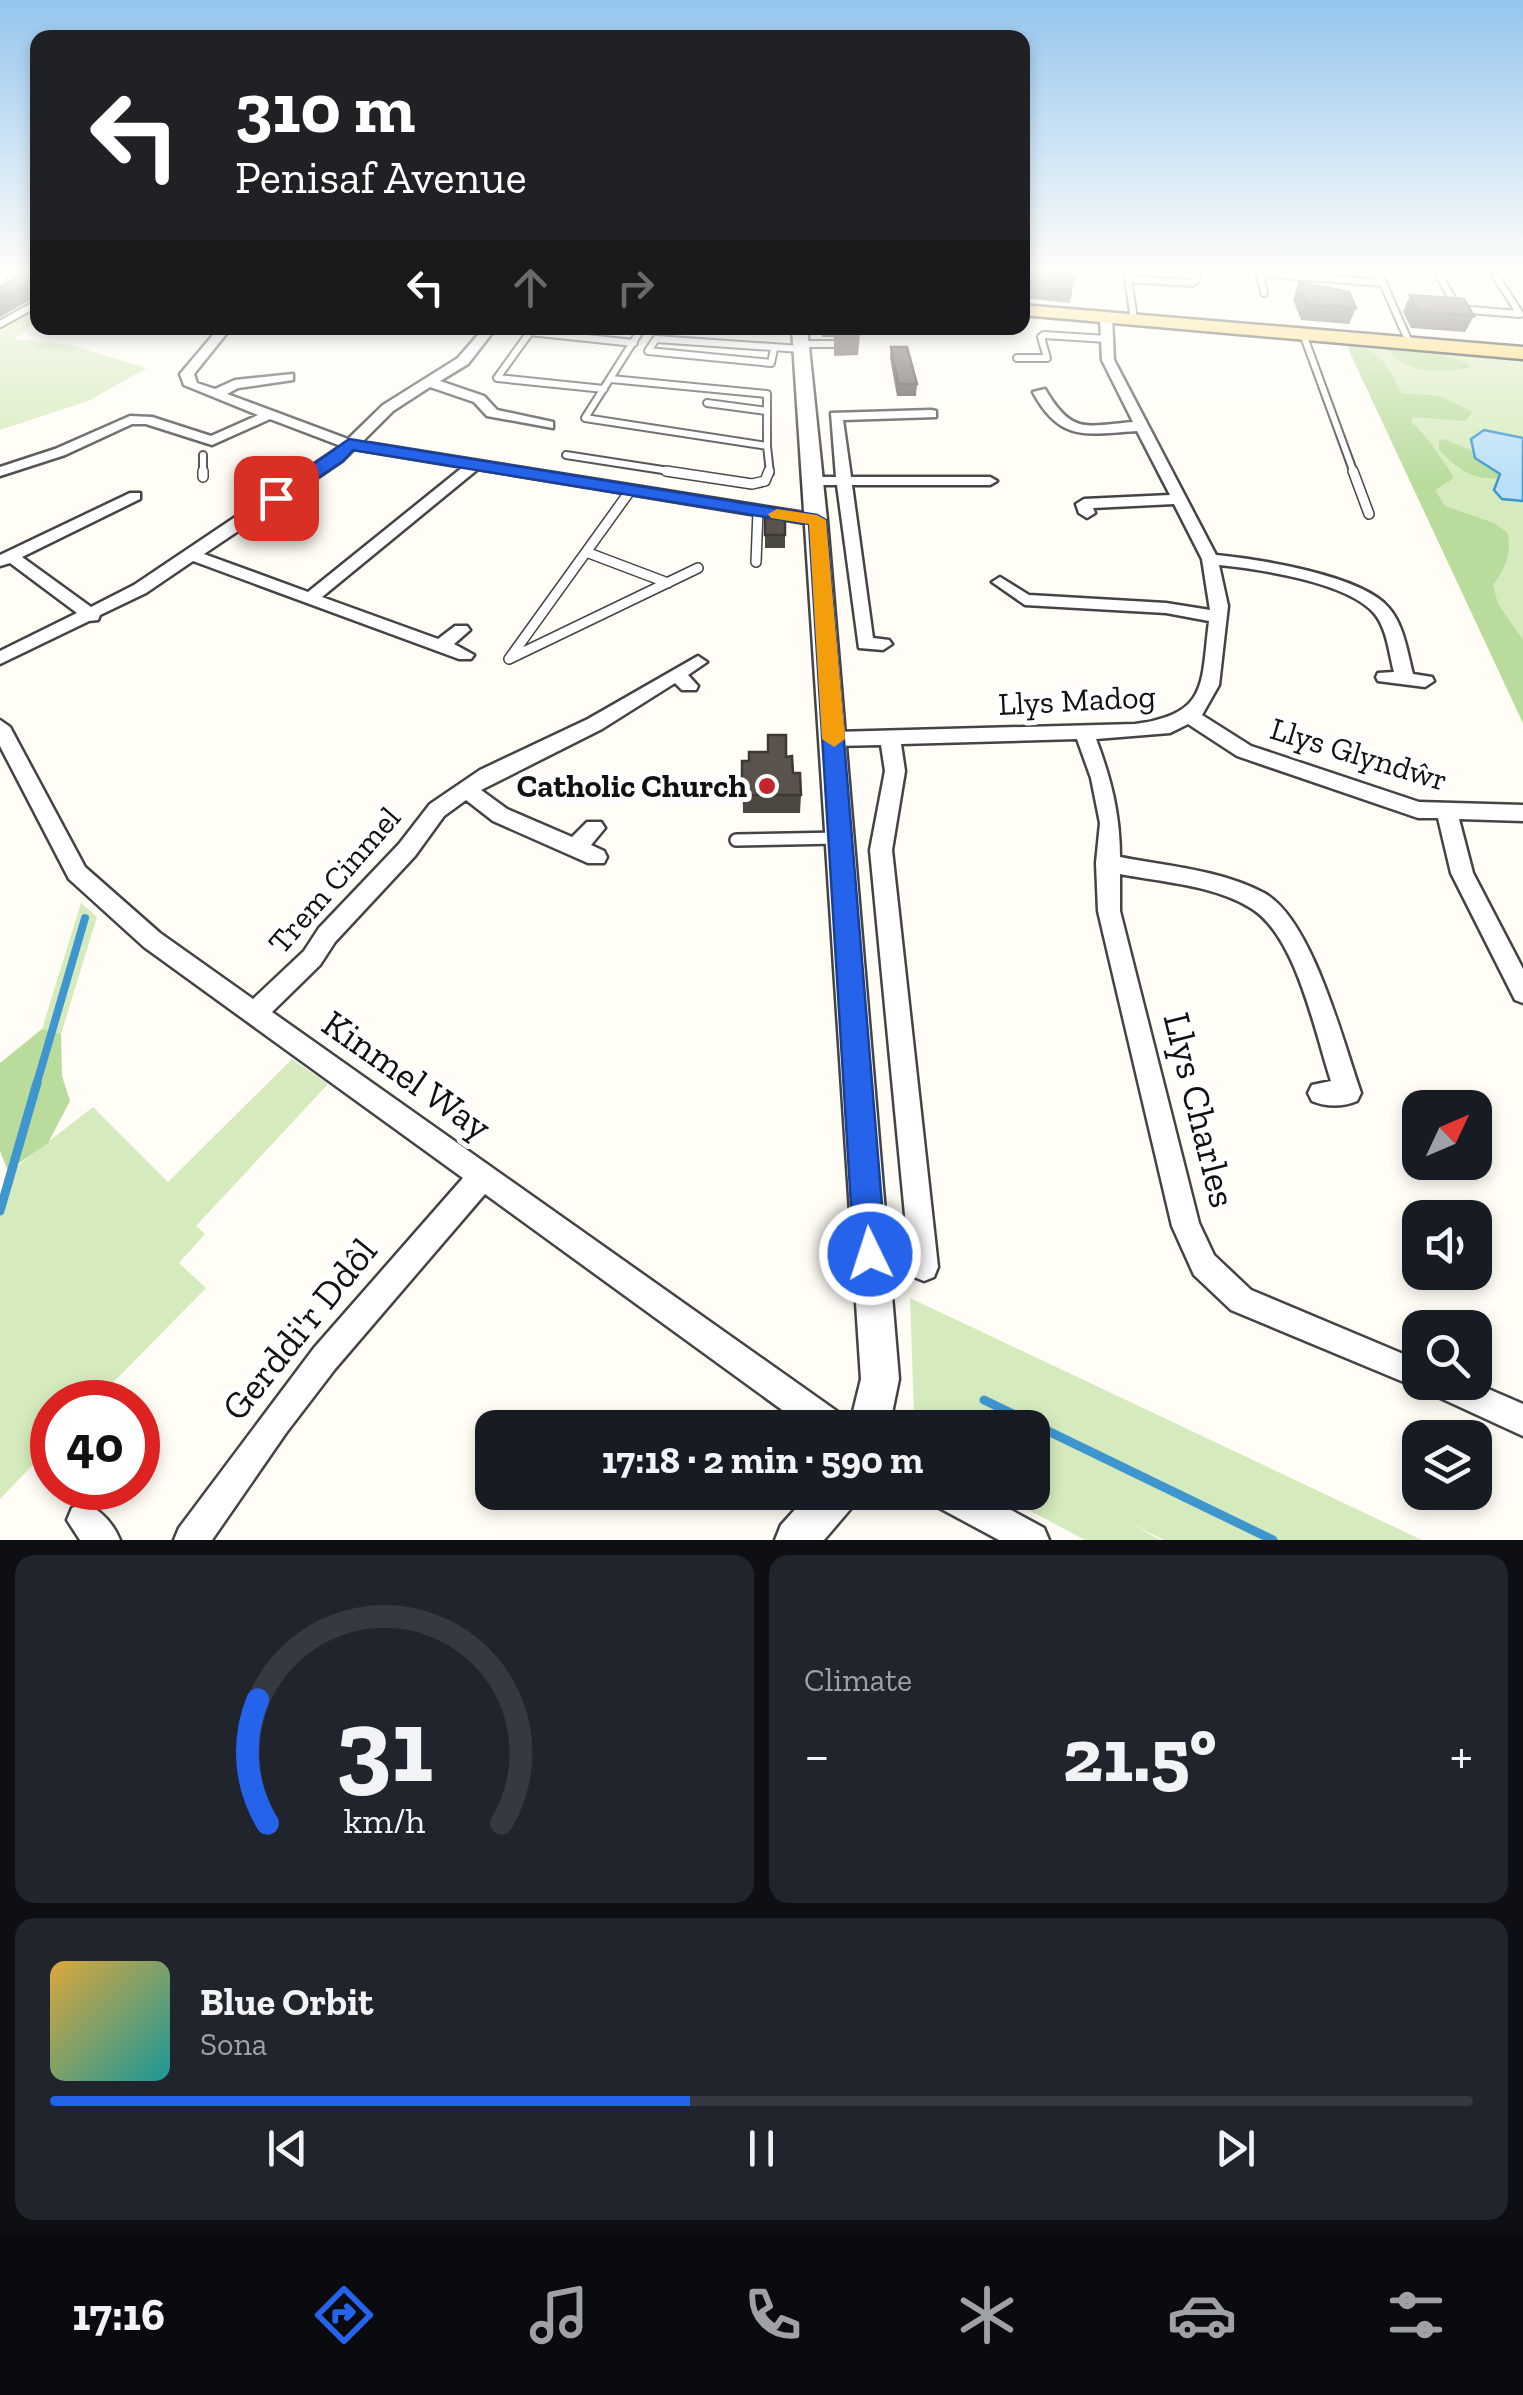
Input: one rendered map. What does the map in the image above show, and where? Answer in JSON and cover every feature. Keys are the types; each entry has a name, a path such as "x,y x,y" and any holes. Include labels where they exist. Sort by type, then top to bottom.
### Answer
{"main road":[{"path":"1387,342 1523,353"}],"street":[{"path":"214,342 187,374 191,385 349,444 817,520"},
{"path":"0,658 92,616 337,458 388,408 463,361 479,342"},
{"path":"794,342 814,481 834,739 880,1379 873,1410"},
{"name":"Llys Madog","path":"834,739 1170,726 1198,708 1210,685 1218,617 1210,559 1108,360 1107,342"},
{"path":"215,395 235,384 288,377"},
{"path":"428,382 479,399 492,413 548,425"},
{"path":"1040,392 1050,416 1060,424 1076,428 1142,426"},
{"path":"883,644 864,644 836,416 931,414"},
{"path":"203,456 212,441 268,415"},
{"path":"1,472 60,452 130,420 147,420 212,441"},
{"path":"309,599 472,467"},
{"path":"814,481 990,480"},
{"path":"5,558 119,510 135,496"},
{"path":"1087,513 1084,504 1179,499"},
{"path":"190,555 465,654"},
{"path":"5,558 92,616"},
{"path":"1210,559 1247,562 1359,594 1379,606 1405,679"},
{"path":"1000,582 1033,607 1166,608 1218,617"},
{"path":"440,646 461,630"},
{"name":"Trem Cinmel","path":"254,1015 312,958 348,910 407,850 437,810 486,775 682,680 698,662"},
{"name":"Llys Glyndŵr","path":"1188,715 1244,751 1418,810 1523,813"},
{"name":"Kinmel Way","path":"0,727 78,873 152,940 809,1410"},
{"name":"Llys Charles","path":"1084,732 1101,778 1110,823 1108,911 1186,1226 1204,1265 1241,1300 1402,1368"},
{"path":"890,738 894,784 880,850 924,1268"},
{"path":"465,789 500,815 587,852 594,828"},
{"path":"1447,813 1462,873 1523,993"},
{"path":"1107,863 1238,891 1269,908 1292,938 1348,1093 1321,1093"},
{"name":"Gerddi'r Ddôl","path":"191,1540 220,1505 272,1425 346,1330 482,1177"},
{"path":"1477,1400 1523,1420"},
{"path":"796,1540 823,1510"},
{"path":"967,1510 993,1530 1032,1540"}],"lane":[{"path":"523,342 497,378 604,389"},
{"path":"625,342 634,343 585,418 767,446"},
{"path":"654,342 648,351 771,363 794,342 859,344"},
{"path":"1017,358 1047,358 1042,342"},
{"path":"1307,342 1369,514"},
{"path":"566,455 752,484 769,480 768,394 611,379"},
{"path":"707,404 767,411"},
{"path":"203,456 203,477"},
{"path":"630,491 509,659 698,568"},
{"path":"756,562 758,511"},
{"path":"586,552 668,583"},
{"path":"736,840 840,838"}],"green space":[{"path":"0,342 70,345 147,368 88,401 0,430"},
{"path":"1346,344 1523,359 1523,723"},
{"path":"1346,344 1375,353 1402,393 1440,396 1473,412 1465,421 1413,417 1411,422 1454,478 1435,490 1445,506 1494,523 1508,533 1506,561 1493,585 1498,604 1523,640 1523,723"},
{"path":"1386,347 1449,357 1469,364 1469,368 1414,368"},
{"path":"1439,440 1475,452 1475,458 1493,468 1501,478 1481,477 1459,468 1439,450"},
{"path":"81,903 97,917 61,1034 42,1029"},
{"path":"42,1029 61,1034 62,1076 70,1101 48,1143 8,1171 0,1151 0,1063"},
{"path":"292,1059 328,1084 196,1226 205,1234 179,1263 206,1288 116,1380 30,1380 30,1468 0,1499 0,1211 11,1171 93,1107 168,1182"},
{"path":"910,1298 1422,1540 1164,1540 1132,1524 1160,1540 1085,1540 1029,1510 1050,1510 1050,1410 914,1410"}],"water":[{"path":"1484,430 1523,438 1523,501 1502,499 1494,490 1500,474 1475,458 1471,439"}],"building":[{"path":"891,347 907,347 917,384 898,384"},
{"path":"765,518 785,518 785,535 765,535"},
{"path":"768,735 786,735 786,757 792,756 793,773 800,773 801,795 742,795 742,761 749,761 749,752 768,752"}],"waterway":[{"path":"36,1086 85,918"},
{"path":"0,1211 37,1083"},
{"path":"984,1400 1273,1540"}],"slow traffic":[{"path":"777,514 817,520 834,739"}],"place":[{"name":"Catholic Church","path":"767,786"}],"route":[{"path":"276,498 337,458 349,444 817,520 870,1254"}]}
